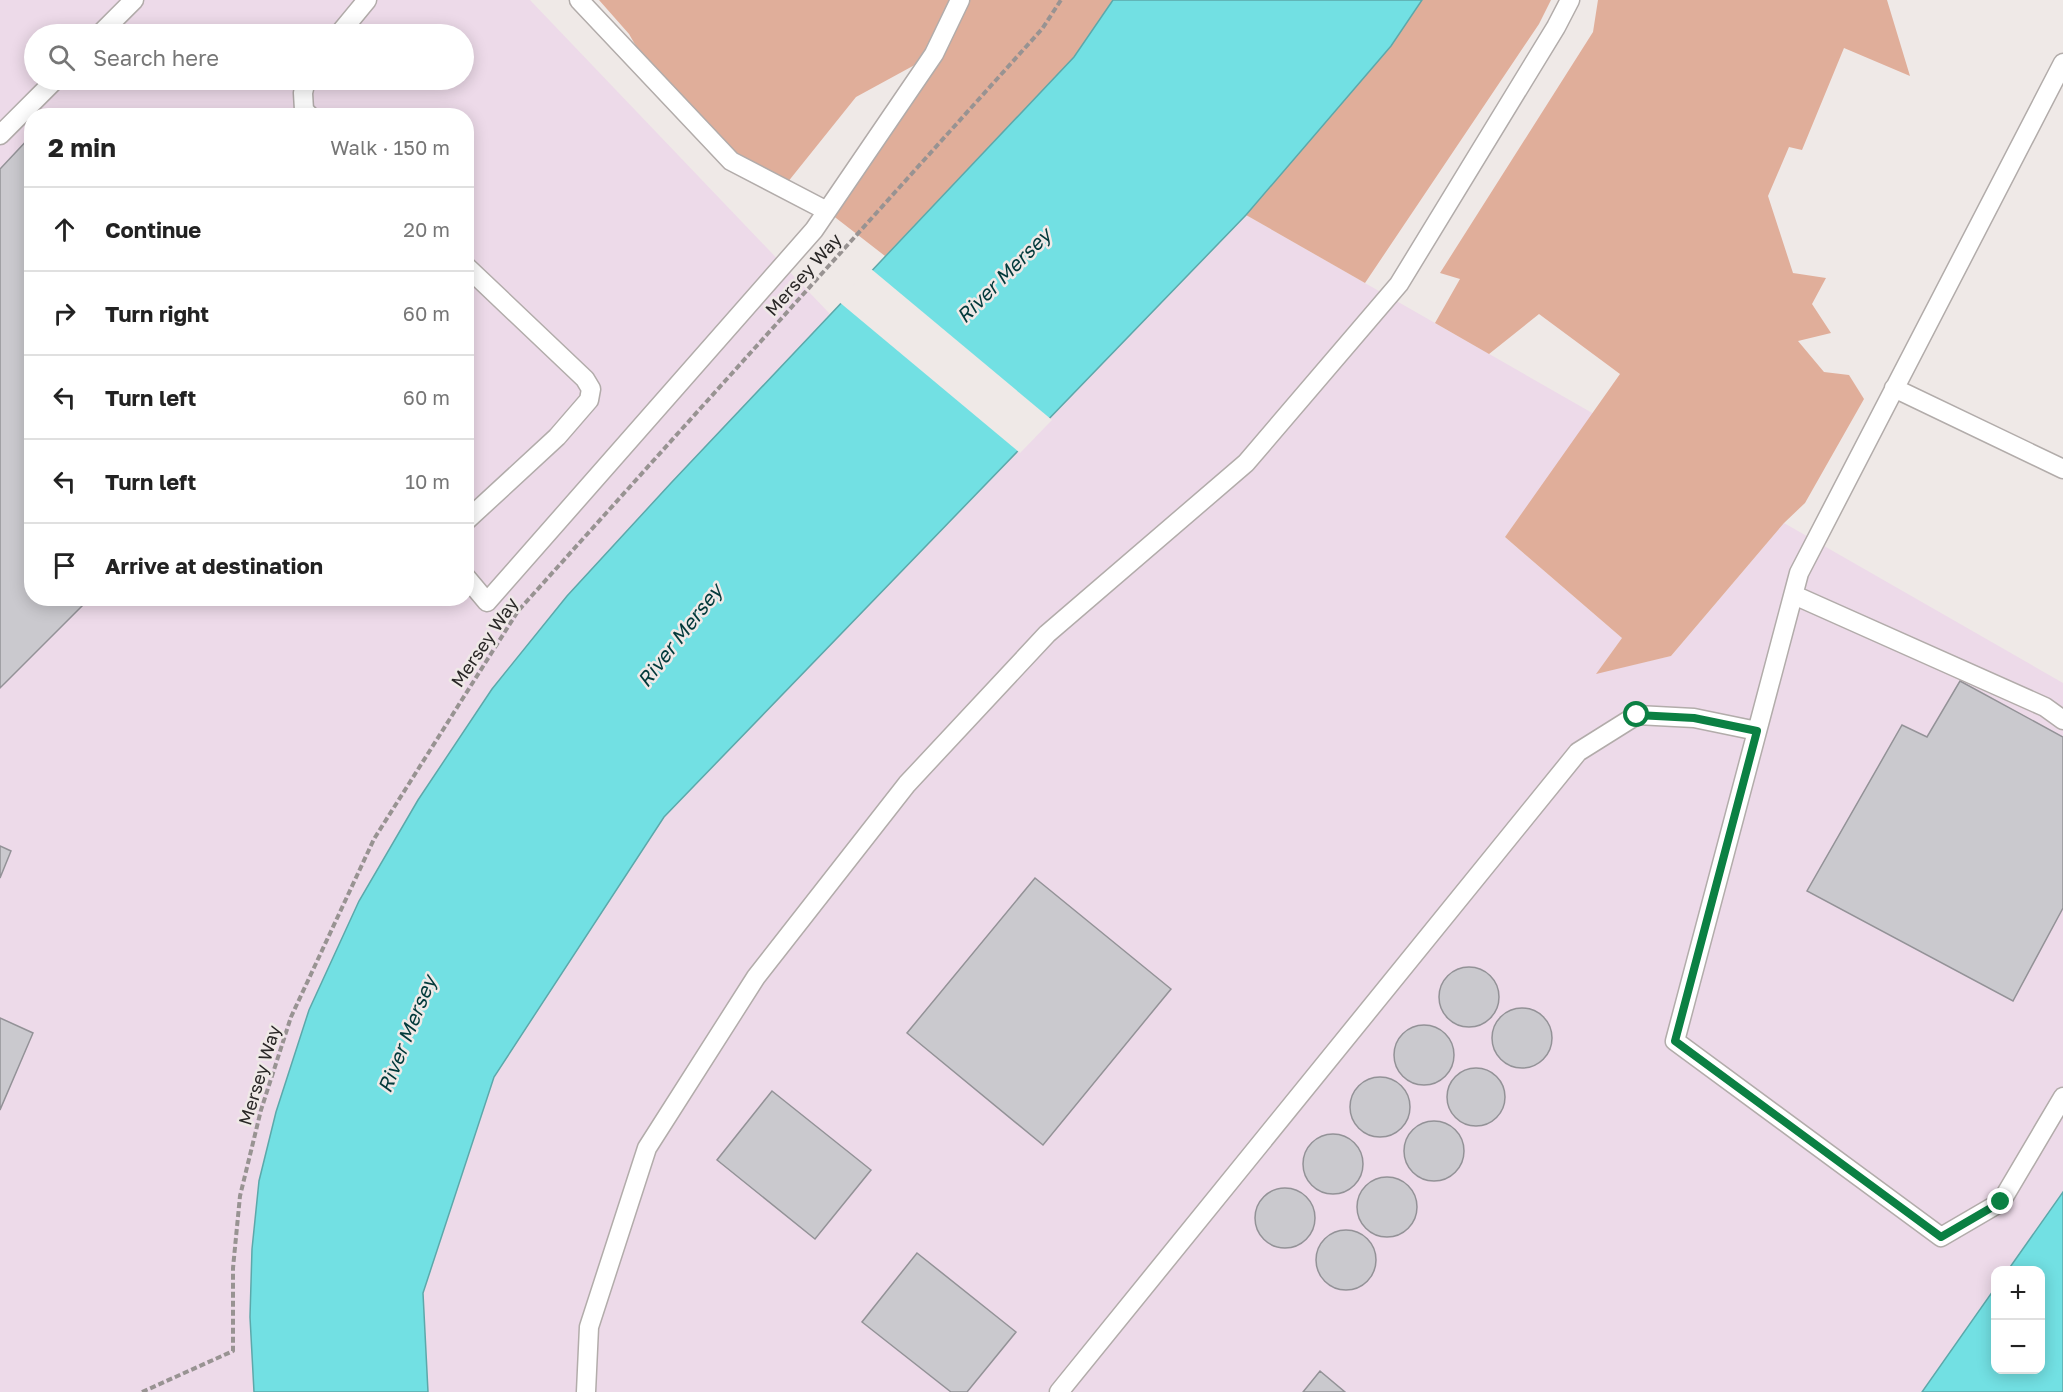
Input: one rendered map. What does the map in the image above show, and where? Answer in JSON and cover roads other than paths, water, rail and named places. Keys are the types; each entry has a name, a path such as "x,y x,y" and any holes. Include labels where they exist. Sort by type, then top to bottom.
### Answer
{"lane":[{"path":"110,24 134,0"},
{"path":"347,24 367,0"},
{"path":"579,0 731,160 827,212"},
{"path":"474,587 487,602 814,230 934,54 960,0"},
{"path":"586,1392 589,1327 647,1148 756,977 907,784 1047,634 1246,463 1399,284 1556,27 1570,0"},
{"path":"2063,63 1799,573 1675,1041 1941,1237 2001,1202 2063,1097"},
{"path":"27,108 46,90"},
{"path":"304,90 304,108"},
{"path":"0,135 24,111"},
{"path":"474,274 585,379 591,389 589,400 557,437 474,514"},
{"path":"1894,388 2063,469"},
{"path":"1794,595 2044,707 2063,720"},
{"path":"1059,1392 1578,752 1637,715 1694,718 1757,731"}],"water":[{"name":"River Mersey","path":"1113,0 1422,0 1391,46 1246,215 664,817 494,1077 423,1293 428,1392 254,1392 250,1317 252,1249 259,1181 276,1112 309,1010 359,901 418,800 492,689 567,596 1074,57"},
{"path":"2063,1192 2063,1392 1922,1392 1991,1294 1991,1374 2045,1374 2045,1266 2011,1266"}]}
